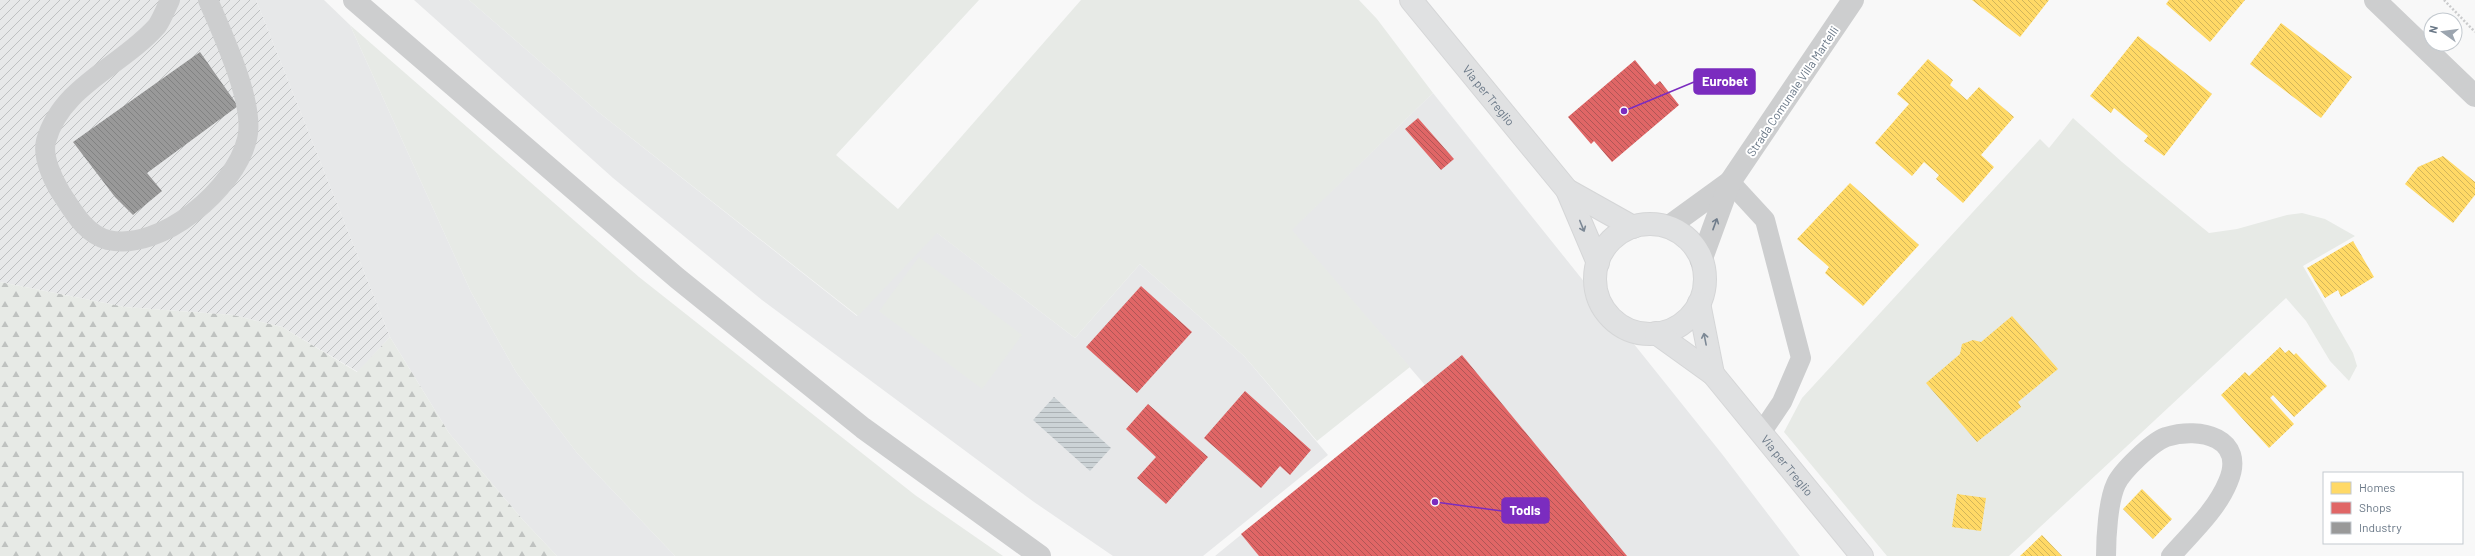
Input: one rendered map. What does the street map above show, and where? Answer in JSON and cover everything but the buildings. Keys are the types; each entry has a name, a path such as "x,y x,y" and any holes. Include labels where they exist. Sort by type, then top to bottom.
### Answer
{"main road":[{"name":"Via per Treglio","path":"1411,0 1568,190 1598,263"},
{"name":"Via per Treglio","path":"1568,190 1633,227"},
{"path":"1652,224 1668,227 1688,240 1696,250 1701,261 1704,279 1699,303 1689,318 1679,325 1656,333 1641,333 1626,328 1608,314 1600,301 1595,286 1598,263 1609,243 1620,234 1633,227 1652,224"},
{"name":"Via per Treglio","path":"1699,303 1713,374"},
{"name":"Via per Treglio","path":"1656,333 1713,374 1862,556"}],"street":[{"path":"354,0 677,278 863,428 1040,556"},
{"name":"Strada Comunale Villa Martelli","path":"1701,261 1730,182 1853,0"},
{"path":"2375,0 2475,96"},
{"name":"Strada Comunale Villa Martelli","path":"1668,227 1730,182"}],"lane":[{"path":"170,0 157,25 117,62 75,94 58,112 46,142 50,176 87,229 108,240 136,241 179,224 217,192 239,160 245,146 248,138 246,107 232,60 208,0"},
{"path":"1730,182 1766,220 1801,358 1782,402 1761,433"},
{"path":"2106,556 2106,530 2116,484 2130,467 2165,437 2205,433 2226,443 2233,456 2229,481 2216,506 2171,556"}],"path":[{"path":"2444,0 2475,32"}],"shaded area":[{"path":"0,0 256,0 390,337 358,372 282,327 233,315 125,307 0,282"},
{"path":"256,0 324,0 350,25 471,292 516,372 577,453 675,556 557,556 523,520 449,433 390,337"},
{"path":"414,0 469,0 597,111 857,316 936,232 1075,338 1140,264 1244,356 1328,455 1203,556 1113,556 1034,502 762,300 613,178"},
{"path":"1433,93 1722,454 1800,556 1215,556 1425,385 1291,230"},
{"path":"1054,397 1111,448 1090,471 1033,420"}],"green space":[{"path":"469,0 979,0 836,155 898,209 1081,0 1359,0 1377,19 1433,93 1292,230 1410,367 1317,441 1244,356 1140,264 1075,338 937,233 858,316 597,111"},
{"path":"350,25 639,277 915,495 1003,556 675,556 577,453 516,372 471,292"},
{"path":"2073,118 2122,162 2209,233 2237,229 2287,215 2302,213 2325,219 2355,236 2303,266 2353,353 2357,366 2349,381 2330,361 2306,321 2286,298 2009,556 1887,556 1784,432 1802,398 2040,139 2049,148"},
{"path":"919,257 1022,335 982,389 879,311"},
{"path":"0,282 125,307 233,315 282,327 357,372 390,337 449,433 523,520 557,556 0,556"}],"place":[{"name":"Eurobet","path":"1624,111"},
{"name":"Todis","path":"1435,502"}]}
